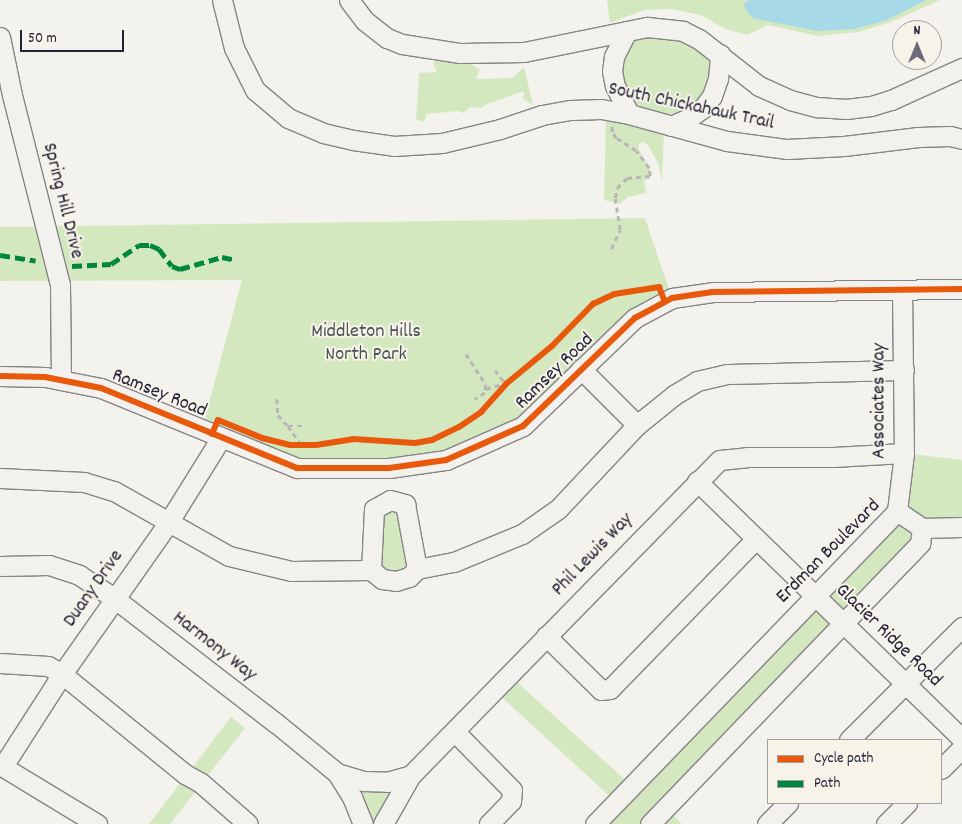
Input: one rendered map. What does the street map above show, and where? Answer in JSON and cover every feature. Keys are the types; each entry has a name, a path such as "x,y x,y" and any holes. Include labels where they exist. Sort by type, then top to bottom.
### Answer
{"street":[{"name":"South Chickahauk Trail","path":"222,0 234,48 255,90 288,118 323,133 394,146 442,143 500,129 542,115 571,110 621,112 735,142 787,149 844,146 915,137 950,136 962,139"},
{"path":"350,0 374,30 402,44 429,50 460,53 524,52 647,27 683,31 700,38 759,86 790,100 817,107 846,109 891,100 962,68"},
{"path":"621,112 612,71 614,57 627,31"},
{"name":"Spring Hill Drive","path":"0,37 14,102 60,285 61,379"},
{"path":"671,126 696,113 712,96 718,79 720,54"},
{"name":"Ramsey Road","path":"0,376 61,379 100,388 297,468 389,468 446,460 523,426 635,318 672,298 713,292 962,289"},
{"name":"Associates Way","path":"897,511 904,453 902,290"},
{"path":"581,369 637,425"},
{"path":"0,478 84,482 114,491 229,556 291,571 371,570 382,579 396,582 409,577 417,569 454,562 529,529 558,509 637,425 674,395 697,382 727,374 904,370"},
{"name":"Duany Drive","path":"2,766 62,674 168,523 221,438"},
{"name":"Phil Lewis Way","path":"383,824 411,775 720,460 746,457 833,457 904,453"},
{"path":"389,468 390,500"},
{"name":"Glacier Ridge Road","path":"697,482 962,739"},
{"path":"371,570 374,509 390,500 404,504 417,569"},
{"name":"Erdman Boulevard","path":"595,824 897,511 922,528"},
{"path":"650,824 920,543 922,528 962,527"},
{"path":"546,636 601,690 610,689 756,539"},
{"name":"Harmony Way","path":"0,566 50,565 79,575 114,598 276,722 337,772 352,797 362,824"},
{"path":"850,739 962,627"},
{"path":"0,663 48,666 62,674 185,774 201,783 248,824"},
{"path":"455,732 512,790 511,801 489,824"},
{"path":"942,768 962,748"},
{"path":"2,766 97,824"},
{"path":"337,772 364,781 387,782 411,775"},
{"path":"767,824 787,804"},
{"path":"886,824 906,804"}],"path":[{"path":"611,249 620,230 615,198 617,188 627,178 650,176 648,168 636,151 616,138 612,132 621,112"},
{"path":"466,354 486,389"},
{"path":"496,370 506,384"},
{"path":"475,399 485,393 486,389 498,385 502,389"},
{"path":"277,399 278,415 302,445"},
{"path":"288,426 306,426"}],"green space":[{"path":"607,0 940,0 891,22 858,32 818,36 768,25 747,35 725,29 701,15 671,9 644,10 610,23"},
{"path":"634,36 680,37 703,51 711,66 710,80 698,101 684,111 669,114 653,113 640,108 629,98 617,63"},
{"path":"441,59 467,61 480,70 476,78 481,79 512,78 524,67 533,105 523,99 524,91 485,105 482,108 470,107 463,113 458,111 427,114 424,122 416,119 419,73 437,72 433,63"},
{"path":"606,115 664,129 662,182 659,166 649,146 643,142 638,145 650,168 650,178 644,181 646,193 628,197 620,204 604,200"},
{"name":"Middleton Hills North Park","path":"645,218 672,298 523,426 446,460 297,468 202,429 242,280 0,281 0,227"},
{"path":"904,453 962,460 962,527 922,528 666,808 682,824 595,824 616,802 495,691 509,675 632,786 897,511"},
{"path":"405,504 417,569 382,579 374,509"},
{"path":"231,717 245,728 170,824 149,824"},
{"path":"411,775 383,824 363,824 352,797 364,781"}],"water":[{"path":"749,0 926,0 887,20 855,29 817,31 752,18 743,5"}],"marked path":[{"path":"72,266 111,264 139,245 150,245 159,249 172,266 180,269 222,257 236,260"},
{"path":"0,255 36,261"}],"cycle path":[{"path":"212,434 218,420 262,438 290,445 316,445 353,439 415,443 432,440 459,427 481,412 506,384 552,346 593,304 614,294 659,287 665,302"},
{"path":"0,376 45,377 101,388 297,468 389,468 446,460 523,426 635,318 672,298 713,292 962,289"}]}
